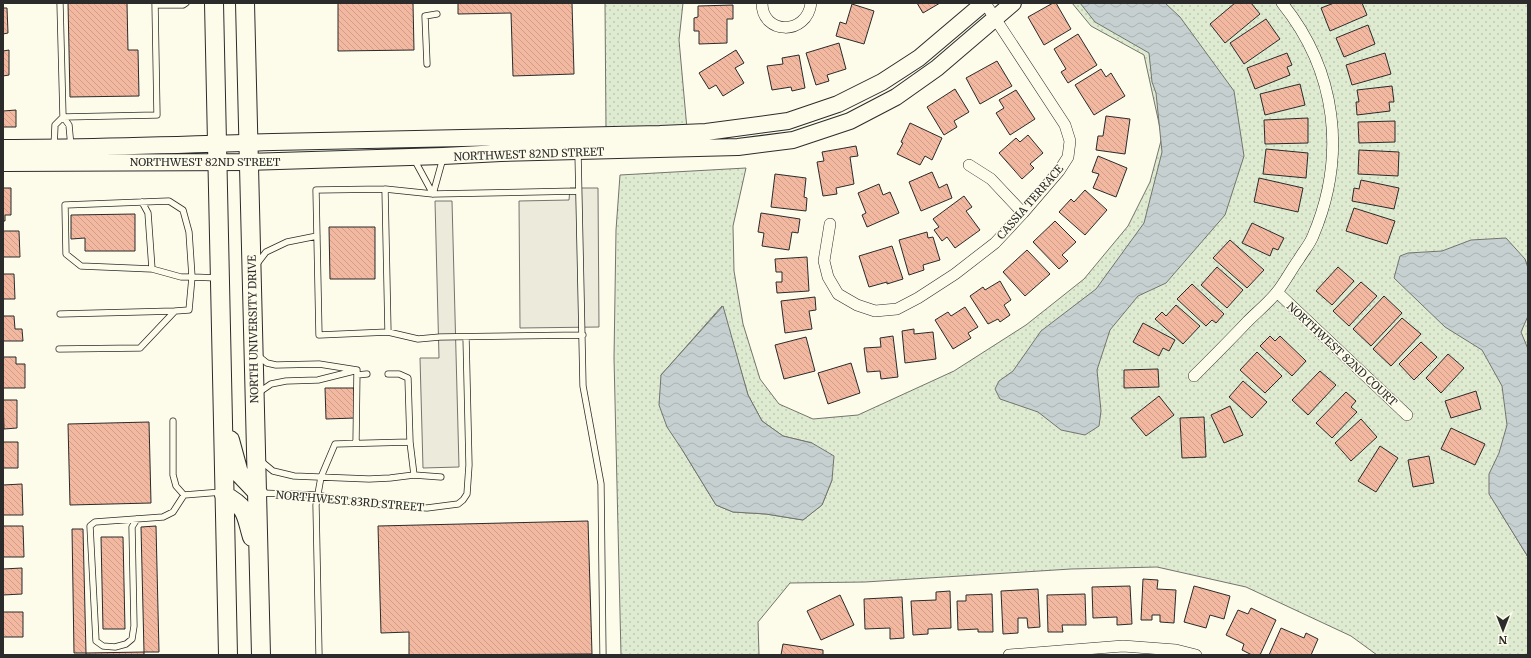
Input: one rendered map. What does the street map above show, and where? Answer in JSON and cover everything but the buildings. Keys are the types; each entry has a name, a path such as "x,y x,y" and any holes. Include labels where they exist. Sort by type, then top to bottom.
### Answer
{"main road":[{"path":"214,3 228,655"},
{"name":"NORTH UNIVERSITY DRIVE","path":"245,3 261,655"},
{"path":"222,408 239,473 258,493"},
{"path":"224,493 237,502 244,510 259,561"}],"street":[{"path":"762,3 764,15 769,21 775,26 783,28 791,28 798,25 805,19 809,12 810,3"},
{"name":"NORTHWEST 82ND STREET","path":"3,163 54,156 249,142 706,132 788,121 838,104 882,82 919,58 985,3"},
{"name":"CASSIA TERRACE","path":"830,224 824,261 828,277 838,294 857,305 875,311 897,309 918,298 955,274 995,243 1059,171 1068,157 1070,141 1065,125 985,3"},
{"name":"NORTHWEST 82ND STREET","path":"71,155 218,163 501,153 738,147 793,140 850,121 896,97 937,68 1013,3"},
{"path":"1194,376 1277,292 1312,238 1324,206 1333,152 1332,117 1329,95 1318,64 1303,31 1282,3"},
{"name":"NORTHWEST 82ND STREET","path":"3,148 54,156"},
{"path":"969,165 991,179 1023,213"},
{"name":"NORTHWEST 82ND COURT","path":"1277,292 1406,415"},
{"path":"1009,655 1123,646 1176,650 1196,655"}],"lane":[{"path":"60,3 63,117 69,125 71,155"},
{"path":"54,156 56,124 63,117 157,115 155,4 183,5 186,3"},
{"path":"427,64 425,16 437,14"},
{"path":"578,151 583,386 601,484 603,655"},
{"path":"433,194 443,156"},
{"path":"413,157 433,194"},
{"path":"578,191 433,194 385,189 316,190 319,335 388,332 418,339 583,335"},
{"path":"385,189 388,332"},
{"path":"60,314 189,310 192,277 188,232 183,210 169,201 64,205 66,254 81,266 152,269 181,277 192,277 220,278"},
{"path":"142,202 148,213 152,269"},
{"path":"252,270 266,252 287,242 317,236"},
{"path":"59,349 140,348 174,311"},
{"name":"NORTHWEST 83RD STREET","path":"258,493 317,495 346,501 427,508 458,504 468,494 469,465 466,337"},
{"path":"254,353 267,363 276,365 319,364 367,374"},
{"path":"255,395 271,384 286,381 318,380 357,372"},
{"path":"356,443 357,372"},
{"path":"388,374 399,374 408,378 410,442 414,475"},
{"path":"173,422 173,475 176,486 184,495"},
{"path":"319,655 316,505 322,477 335,444 410,442"},
{"name":"NORTHWEST 83RD STREET","path":"256,457 273,471 294,476 369,479 414,475 441,477"},
{"path":"184,495 224,493"},
{"path":"137,519 132,527 134,626 132,639 126,644 115,647 102,646 96,641 90,526 95,522 163,517 173,512 184,495"}],"green space":[{"path":"605,3 683,3 679,40 687,129 606,131"},
{"path":"1072,3 1528,3 1528,500 1499,510 1528,557 1528,655 1377,655 1351,636 1246,587 1157,567 1071,569 865,582 790,583 758,622 759,655 621,655 614,358 616,230 620,175 746,168 733,226 734,271 743,324 760,379 779,404 813,419 858,415 954,371 1026,325 1084,279 1128,226 1150,182 1162,137 1144,55 1091,26","holes":["722,306 748,395 762,421 783,436 812,443 832,480 822,505 803,520 766,514 733,512 716,505 683,451 661,375"]}],"shaded area":[{"path":"570,188 598,188 599,327 520,328 519,201 569,200"},
{"path":"435,201 452,201 459,467 423,468 420,358 439,358"}],"water":[{"path":"1080,3 1165,3 1180,17 1234,91 1244,156 1225,215 1166,283 1138,296 1110,330 1097,370 1101,411 1099,426 1085,435 1061,430 1038,412 1000,399 995,389 999,381 1013,371 1041,331 1096,289 1144,223 1162,152 1156,93 1152,82 1149,53 1095,22"},
{"path":"1506,238 1525,259 1528,268 1528,316 1521,332 1528,349 1528,557 1489,494 1489,474 1499,453 1507,425 1502,386 1482,350 1445,327 1394,278 1400,256 1408,253 1442,251 1471,240"},
{"path":"723,306 748,395 762,421 783,436 812,443 834,456 832,480 822,505 803,520 766,514 733,512 716,505 667,427 659,405 661,375"}]}
